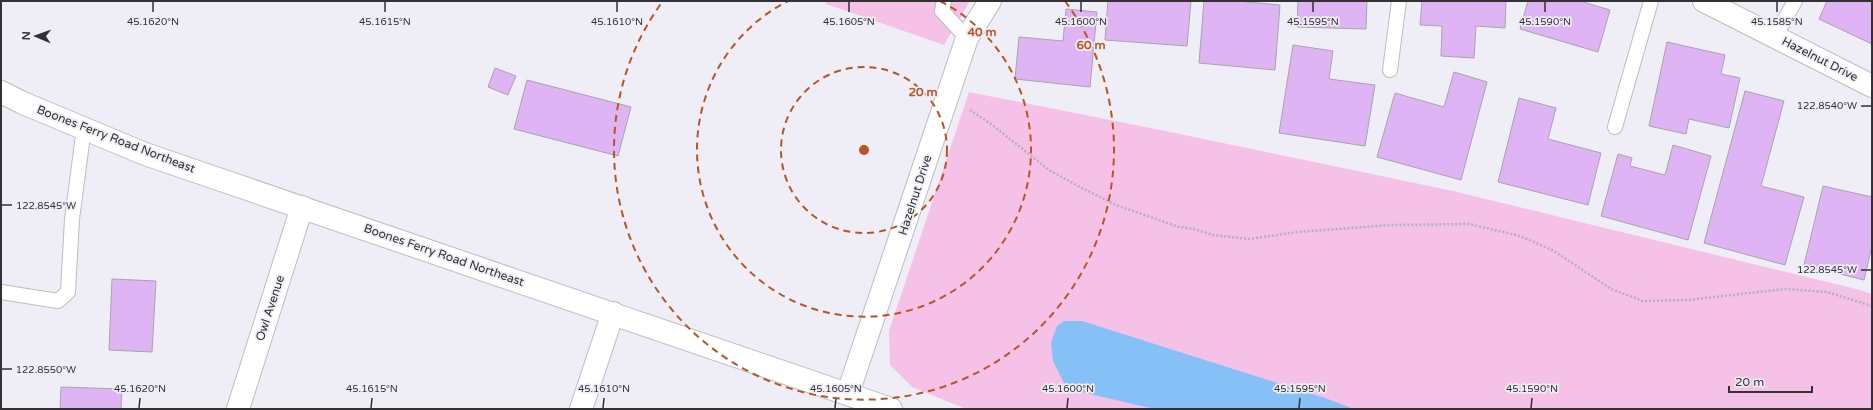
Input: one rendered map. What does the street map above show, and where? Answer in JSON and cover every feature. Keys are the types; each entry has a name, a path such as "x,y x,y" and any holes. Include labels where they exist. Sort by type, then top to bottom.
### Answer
{"main road":[{"name":"Hazelnut Drive","path":"848,393 967,38 990,1"},
{"name":"Hazelnut Drive","path":"1704,1 1872,86"},
{"name":"Boones Ferry Road Northeast","path":"1,92 145,154 848,393 891,409"},
{"name":"Owl Avenue","path":"238,409 302,207"},
{"path":"581,409 613,313"}],"lane":[{"path":"944,1 942,11 967,38"},
{"path":"1390,70 1399,1"},
{"path":"1615,127 1651,1"},
{"path":"1775,37 1795,1"},
{"path":"1,292 58,301 68,292 72,219 84,128"}],"path":[{"path":"968,109 991,124 1049,170 1080,187 1116,205 1179,227 1194,229 1213,235 1249,239 1298,232 1391,225 1470,224 1516,234 1532,241 1554,251 1611,289 1625,296 1643,301 1682,300 1785,289 1827,292 1872,306"}],"shaded area":[{"path":"826,1 970,1 944,45 826,4"},
{"path":"969,92 1453,191 1872,294 1872,409 966,409 912,387 890,365 889,331"}],"water":[{"path":"1064,321 1082,321 1325,398 1354,409 1155,409 1085,393 1064,383 1053,361 1051,343 1057,326"}],"building":[{"path":"1108,1 1191,1 1187,46 1105,40"},
{"path":"1204,1 1237,1 1280,5 1275,70 1199,63"},
{"path":"1298,1 1367,1 1366,29 1297,27"},
{"path":"1422,1 1506,1 1505,28 1476,26 1474,58 1441,56 1442,26 1420,25"},
{"path":"1528,1 1580,1 1610,10 1598,52 1520,29"},
{"path":"1827,1 1872,1 1872,44 1819,19"},
{"path":"1066,9 1097,12 1090,87 1015,79 1019,37 1063,41"},
{"path":"1667,42 1725,55 1721,74 1740,78 1729,128 1689,119 1686,134 1649,126"},
{"path":"1293,45 1333,51 1329,79 1375,85 1365,146 1279,133"},
{"path":"495,68 516,76 508,95 488,87"},
{"path":"1454,72 1487,82 1461,180 1377,157 1395,93 1444,107"},
{"path":"527,80 631,107 618,156 514,129"},
{"path":"1745,91 1784,101 1761,186 1804,197 1785,265 1704,243"},
{"path":"1519,98 1556,108 1548,139 1601,153 1588,205 1498,182"},
{"path":"1673,145 1711,156 1688,240 1601,216 1618,154 1632,158 1630,166 1665,175"},
{"path":"1823,186 1872,197 1872,246 1864,280 1804,265"},
{"path":"112,279 156,281 152,352 109,350"},
{"path":"61,387 122,389 121,409 60,409"}]}
